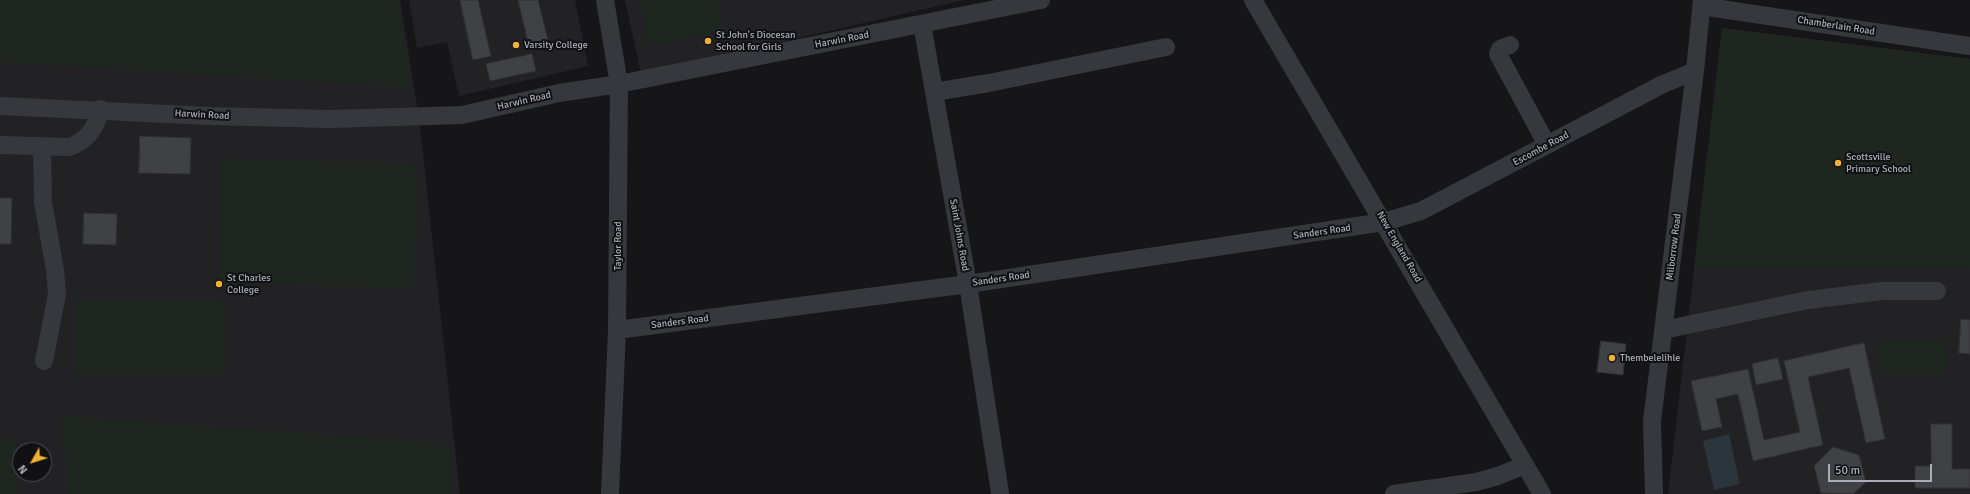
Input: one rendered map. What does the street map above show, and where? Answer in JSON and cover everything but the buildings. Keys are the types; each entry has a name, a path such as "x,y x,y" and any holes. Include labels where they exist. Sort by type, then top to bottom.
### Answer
{"street":[{"name":"Taylor Road","path":"605,0 619,84 617,330 610,494"},
{"name":"Harwin Road","path":"0,106 101,109 209,116 330,119 462,115 559,93 619,84 1041,0"},
{"name":"New England Road","path":"1254,0 1542,494"},
{"name":"Chamberlain Road","path":"1702,3 1970,46"},
{"name":"Milborrow Road","path":"1654,494 1652,421 1702,3"},
{"name":"Saint Johns Road","path":"922,24 1004,494"},
{"path":"1510,46 1500,49 1498,54 1547,145"},
{"path":"934,92 989,83 1166,47"},
{"name":"Escombe Road","path":"1384,222 1422,211 1663,84 1695,71"},
{"path":"0,145 69,147 78,144 93,130 101,109"},
{"path":"42,146 43,202 55,270 56,294 44,360"},
{"name":"Sanders Road","path":"617,330 968,284 1384,222"},
{"path":"1663,330 1808,300 1882,291 1937,291"},
{"path":"1394,494 1476,482 1498,476 1525,465"}],"shaded area":[{"name":"St Charles College","path":"0,0 400,0 419,117 460,494 0,494"},
{"path":"0,0 397,0 412,88 0,62"},
{"name":"Varsity College","path":"409,0 575,0 588,66 459,96 447,42 417,48"},
{"name":"St John's Diocesan School for Girls","path":"625,0 964,0 641,74"},
{"path":"639,0 717,0 723,31 649,46"},
{"name":"Scottsville Primary School","path":"1722,28 1970,59 1970,494 1668,494"},
{"path":"1722,28 1970,59 1970,269 1694,267"},
{"path":"222,159 416,163 414,288 219,283"},
{"path":"75,299 223,299 223,374 75,374"},
{"path":"1880,341 1948,341 1948,374 1880,374"},
{"path":"62,416 449,443 452,494 67,494"},
{"path":"1729,434 1740,484 1714,490 1703,441"},
{"path":"0,438 16,438 16,442 12,442 12,482 16,482 16,494 0,494"}],"place":[{"name":"St John's Diocesan School for Girls","path":"708,41"},
{"name":"Varsity College","path":"516,45"},
{"name":"Scottsville Primary School","path":"1838,163"},
{"name":"St Charles College","path":"219,284"},
{"name":"Thembelelihle","path":"1612,358"}]}
